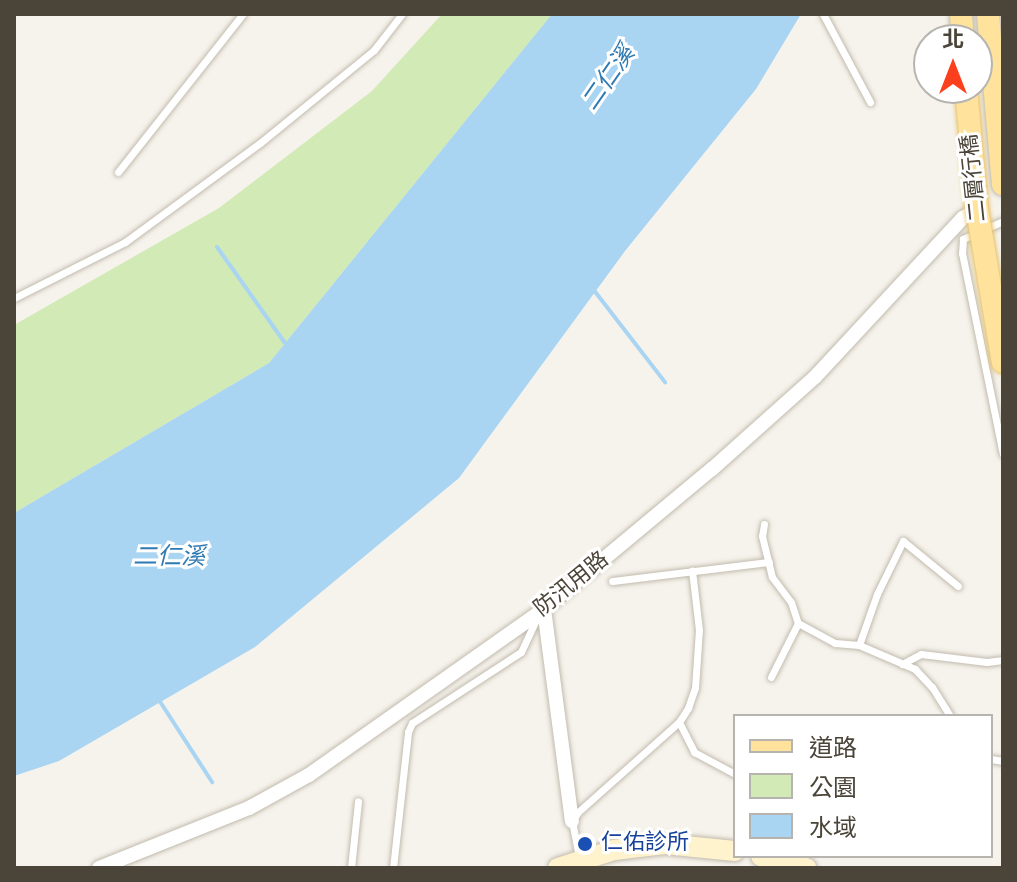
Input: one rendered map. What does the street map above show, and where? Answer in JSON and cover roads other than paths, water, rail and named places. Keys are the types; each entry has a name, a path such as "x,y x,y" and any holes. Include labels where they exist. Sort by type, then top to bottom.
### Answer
{"main road":[{"name":"二層行橋","path":"988,14 1003,184"},
{"name":"二層行橋","path":"967,104 977,209 1003,362"}],"street":[{"name":"防汛用路","path":"99,868 249,808 309,775 542,611 712,469 803,388 963,218 977,209"},
{"path":"542,611 572,821"},
{"path":"558,868 614,850 665,844 733,851"},
{"path":"773,858 798,862"}],"lane":[{"path":"118,172 243,14"},
{"path":"14,298 125,242 260,143 374,50 402,14"},
{"path":"823,14 870,102"},
{"path":"1003,221 963,239 962,253 1003,454"},
{"path":"764,524 762,536 772,577 791,602 798,623 835,643 859,645 915,669 927,681 949,714"},
{"path":"859,645 877,594 903,541 958,586"},
{"path":"612,581 769,562"},
{"path":"580,859 572,821 679,722 695,688 699,630 692,570"},
{"path":"393,868 408,732 412,723 521,652 542,611"},
{"path":"771,677 798,623"},
{"path":"902,664 921,654 987,662 1003,660"},
{"path":"679,722 694,752 733,773"},
{"path":"351,868 358,801"}],"water":[{"name":"二仁溪","path":"552,14 801,14 756,89 625,251 459,478 255,647 59,761 14,776 14,513 269,363"}],"waterway":[{"path":"217,247 287,346"},
{"path":"593,289 665,382"},
{"path":"159,700 212,782"}],"place":[{"name":"仁佑診所","path":"585,844"}]}
